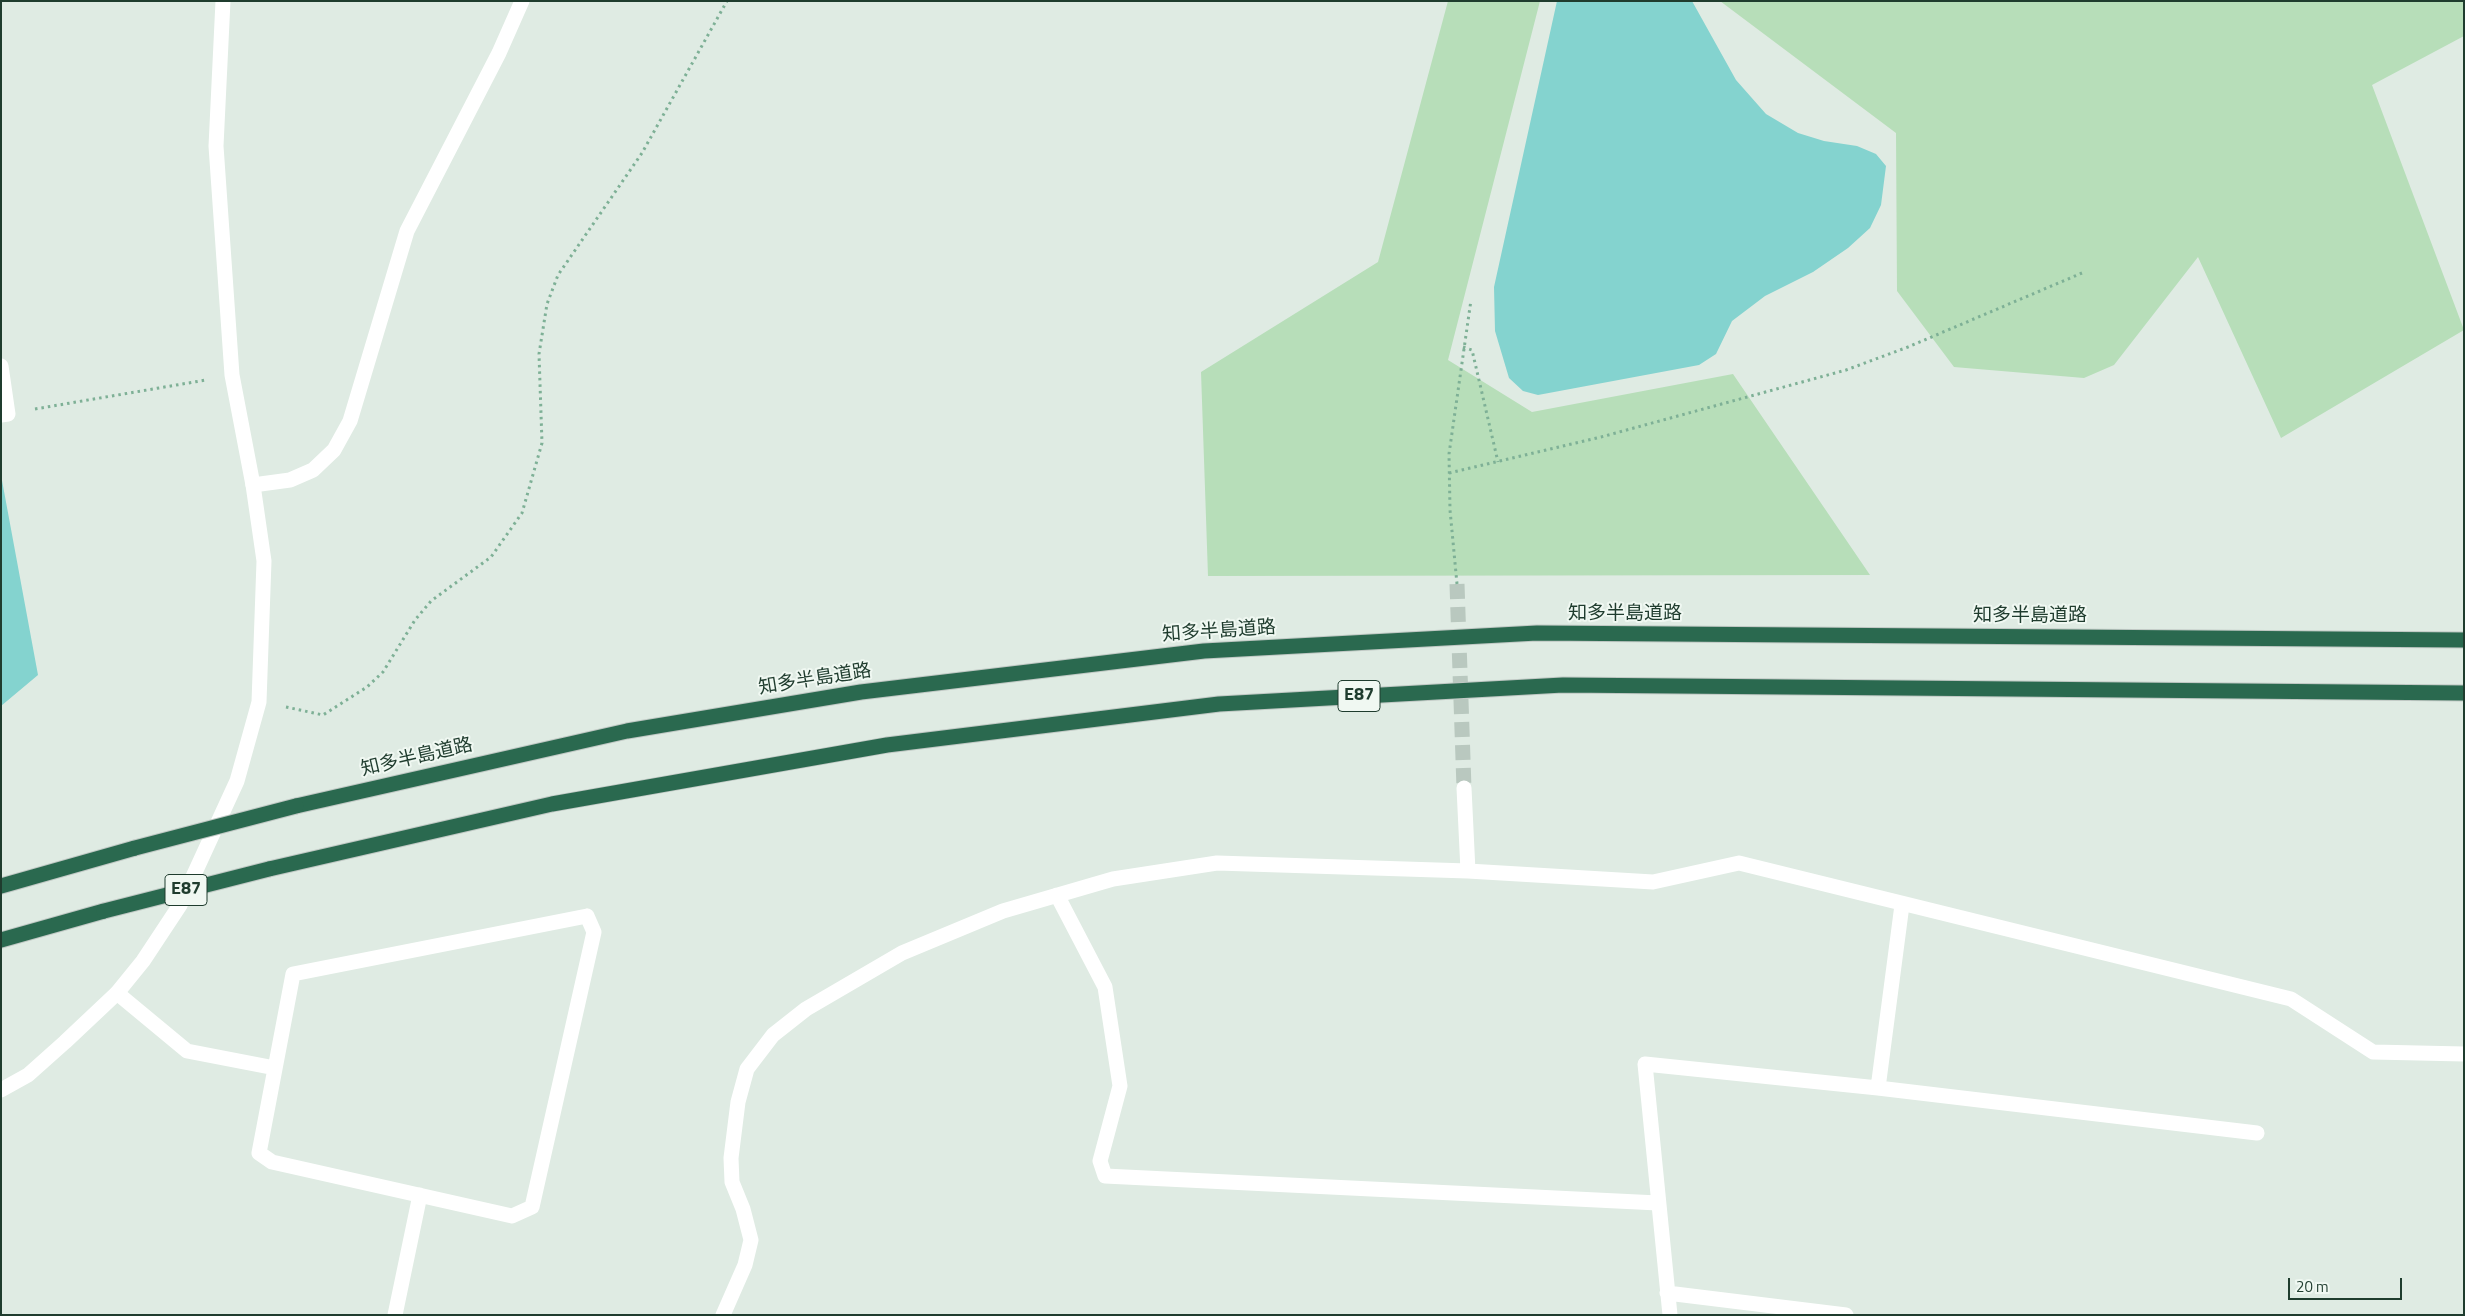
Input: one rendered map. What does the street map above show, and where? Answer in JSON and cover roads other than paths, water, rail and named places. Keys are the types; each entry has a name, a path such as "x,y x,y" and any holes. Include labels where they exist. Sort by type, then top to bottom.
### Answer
{"highway":[{"name":"知多半島道路","path":"1,886 135,848 296,806 627,731 861,692 1204,651 1537,633 2464,640"},
{"name":"E87","path":"1,940 104,911 269,869 552,804 887,745 1219,704 1563,685 2464,693"}],"street":[{"path":"1,1090 28,1075 117,993 144,961 180,905 237,781 259,702 264,561 253,485 232,375 216,146 223,1"},
{"path":"253,485 290,480 313,470 334,450 338,443 350,420 406,231 499,53 522,1"},
{"path":"1,366 5,414"},
{"path":"1464,788 1468,871"},
{"path":"723,1315 745,1265 751,1240 743,1209 732,1182 731,1158 738,1102 747,1069 773,1035 806,1009 902,953 1003,911 1113,879 1217,863 1468,871 1653,882 1739,864 2291,999 2372,1052 2464,1054"},
{"path":"1057,895 1105,987 1120,1086 1100,1161 1105,1176 1658,1203"},
{"path":"1878,1088 1902,905"},
{"path":"587,916 594,932 532,1207 512,1216 272,1162 259,1153 275,1068 293,974 587,916"},
{"path":"117,993 187,1051 275,1068"},
{"path":"1670,1315 1646,1064 1878,1088 2257,1133"},
{"path":"395,1315 420,1195"},
{"path":"1667,1293 1846,1315"}],"water":[{"path":"1557,1 1692,1 1736,80 1766,114 1798,133 1824,141 1857,146 1876,154 1886,166 1881,205 1870,228 1848,248 1813,272 1765,296 1732,321 1716,354 1699,365 1538,395 1523,391 1509,378 1495,331 1494,287"},
{"path":"1,475 38,675 1,706"}],"tunnel":[{"path":"1457,584 1464,788"}]}
